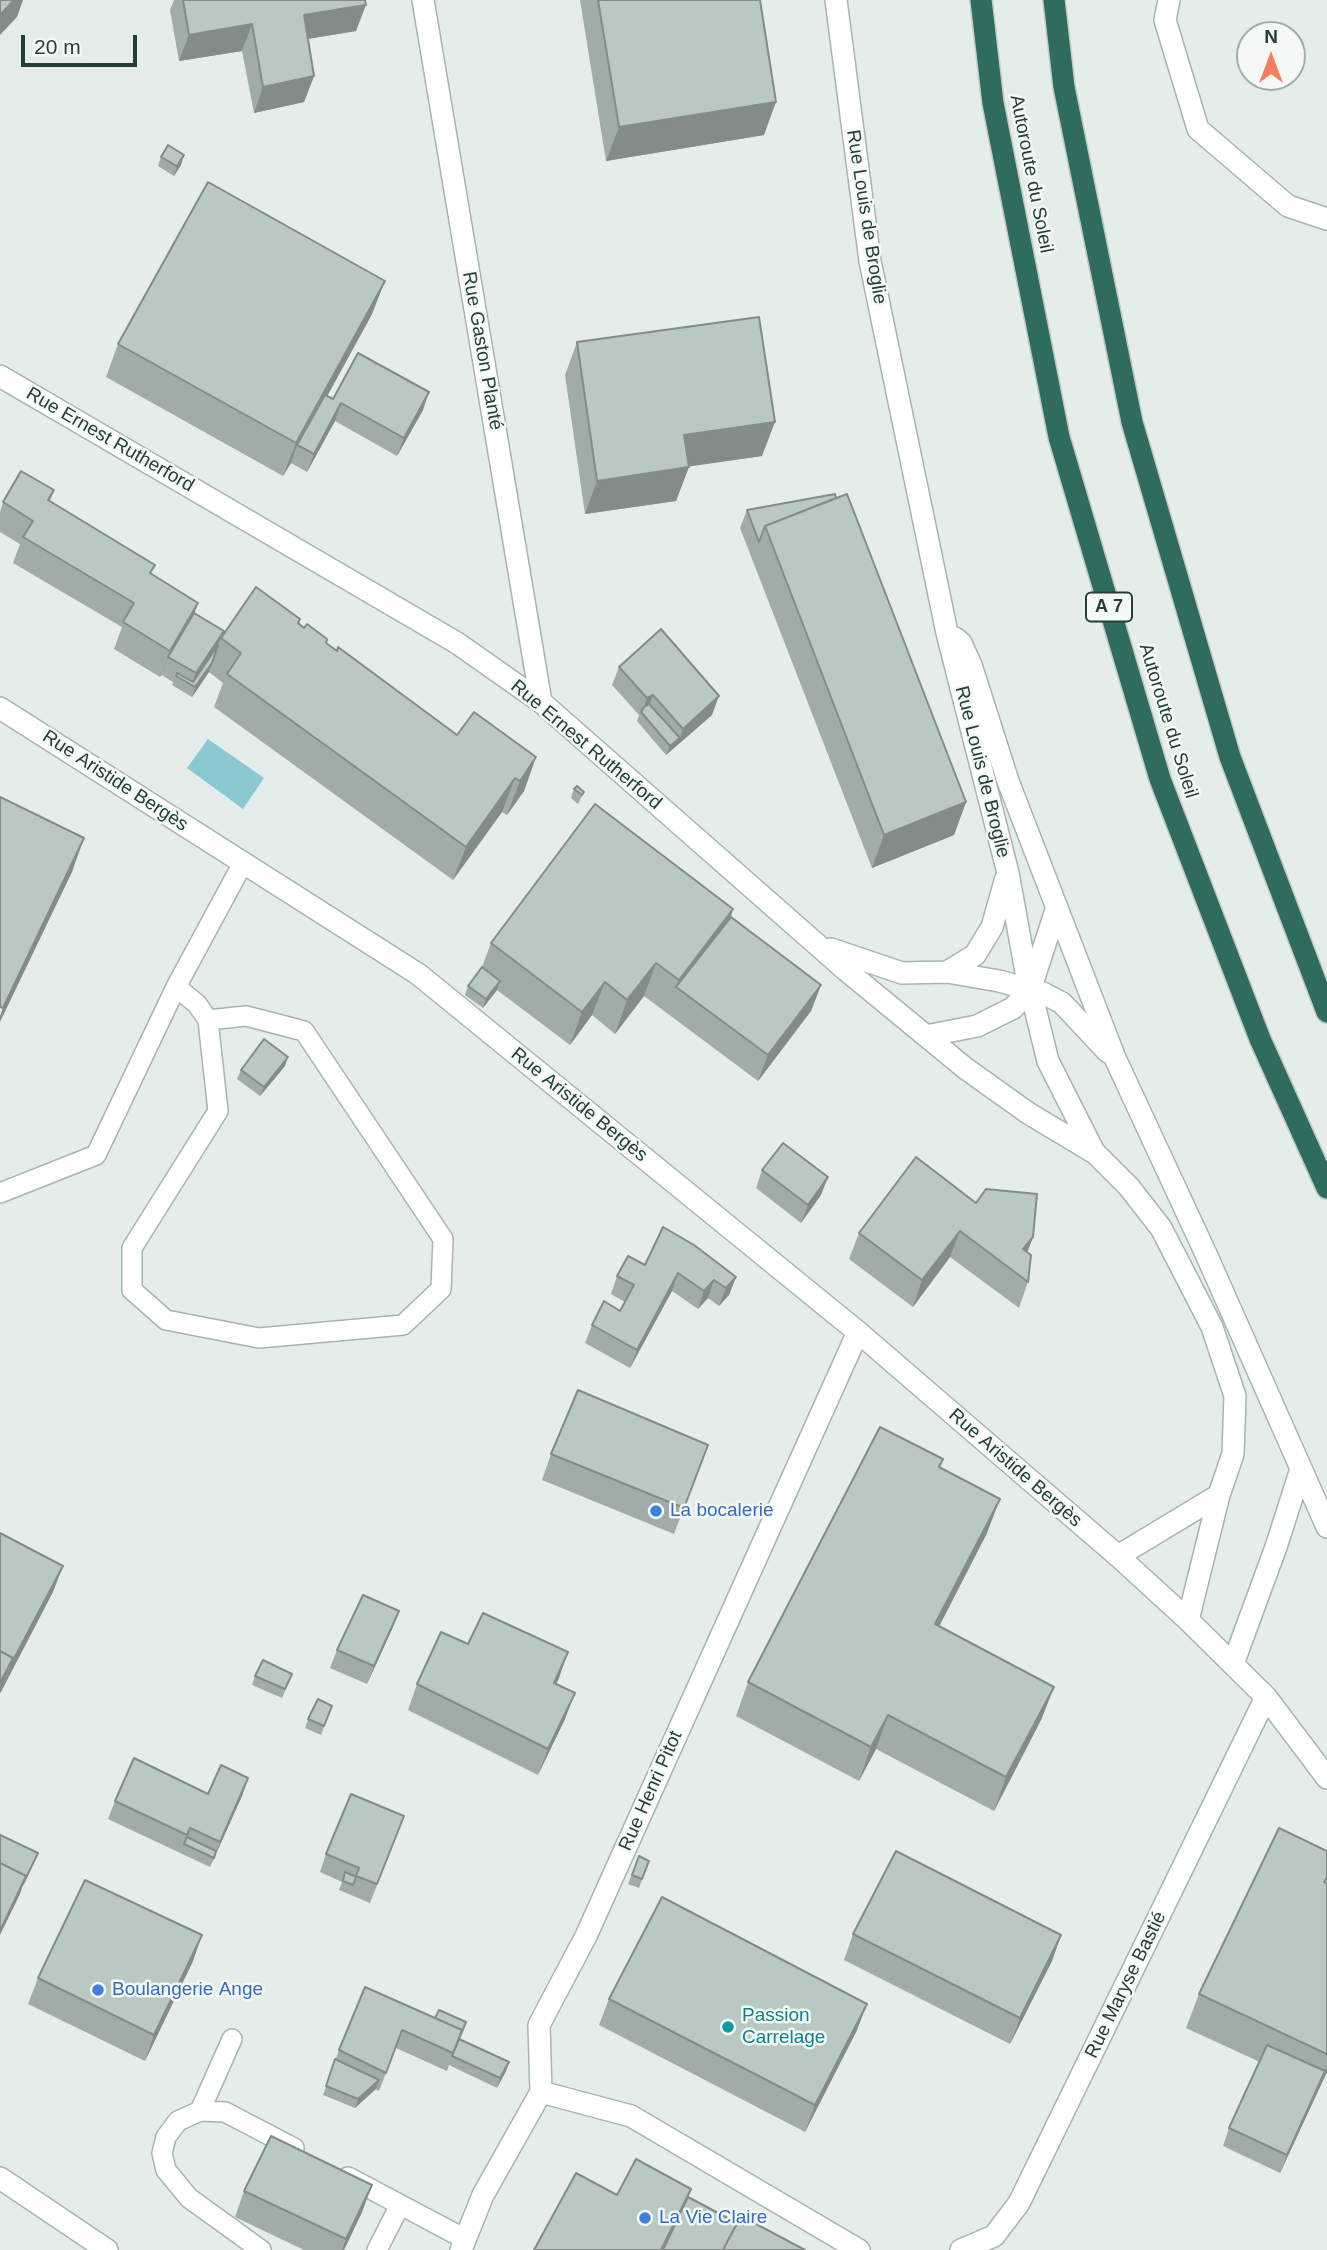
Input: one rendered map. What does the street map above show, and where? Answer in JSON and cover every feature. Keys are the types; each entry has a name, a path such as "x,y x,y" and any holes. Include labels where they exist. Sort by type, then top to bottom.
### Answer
{"highway":[{"name":"Autoroute du Soleil","path":"981,0 993,103 1059,437 1160,779 1259,1039 1327,1188"},
{"path":"1054,0 1064,87 1132,422 1230,757 1327,1012"}],"street":[{"name":"Rue Gaston Planté","path":"423,0 541,702"},
{"name":"Rue Louis de Broglie","path":"836,0 870,261 947,633 1008,873 1030,990 1048,1061 1094,1152 1129,1187 1161,1228 1212,1327 1236,1396 1233,1454 1219,1495 1188,1620"},
{"path":"1169,0 1166,20 1198,129 1288,206 1327,219"},
{"name":"Rue Ernest Rutherford","path":"0,376 457,643 541,702 813,942 965,1069 1094,1152"},
{"path":"947,633 961,643 971,665 1008,781 1115,1058 1206,1254 1327,1527"},
{"name":"Rue Aristide Bergès","path":"0,708 418,974 858,1332 1118,1556"},
{"path":"947,972 975,955 992,927 1008,873"},
{"path":"926,1037 977,1026 1013,1008 1030,990 1057,907"},
{"path":"813,942 902,973 947,972 999,981 1043,993 1062,1003 1115,1058"},
{"name":"Rue Henri Pitot","path":"541,2092 539,2025 586,1936 858,1332"},
{"path":"1233,1664 1301,1469"},
{"path":"1219,1495 1118,1556 1266,1697 1327,1779"},
{"name":"Rue Maryse Bastié","path":"961,2250 994,2236 1019,2203 1266,1697"},
{"path":"463,2244 483,2195 541,2092 632,2116 859,2250"},
{"path":"0,2178 107,2250"}],"lane":[{"path":"0,1193 96,1155 176,986 243,863"},
{"path":"176,986 197,1004 208,1020 218,1111 132,1248 132,1290 166,1320 259,1338 403,1325 441,1289 443,1239 304,1031 246,1016 208,1020"},
{"path":"200,2110 232,2039"},
{"path":"261,2250 189,2198 166,2170 162,2153 166,2137 178,2121 200,2110 225,2112 306,2155"},
{"path":"330,2168 400,2205 463,2244"},
{"path":"377,2250 400,2205"}],"water":[{"path":"208,739 264,778 243,809 187,768"}],"building":[{"path":"0,0 14,0 0,15"},
{"path":"183,0 365,0 366,5 304,15 314,76 263,87 252,24 189,35"},
{"path":"598,0 760,0 776,102 619,127"},
{"path":"168,145 184,155 177,166 161,157"},
{"path":"208,182 385,281 296,443 118,344"},
{"path":"759,317 775,422 684,435 689,467 597,481 577,342"},
{"path":"358,353 429,392 404,438 341,403 314,454 297,445 325,395 333,399"},
{"path":"21,471 54,490 48,500 155,565 150,573 198,603 170,651 123,622 134,603 23,537 33,521 3,502"},
{"path":"835,494 836,498 765,526 759,542 747,510"},
{"path":"847,494 966,802 884,835 765,526"},
{"path":"256,587 300,619 298,623 304,628 307,624 327,639 326,643 337,651 338,647 457,735 474,712 536,757 520,781 515,778 466,847 227,674 241,653 221,638"},
{"path":"194,613 224,631 196,673 168,657"},
{"path":"661,629 719,696 683,729 653,695 647,698 619,667"},
{"path":"218,645 212,663 195,687 176,676 177,673 193,682"},
{"path":"649,704 680,738 670,746 641,712"},
{"path":"577,786 584,792 582,795 574,789"},
{"path":"0,797 84,838 3,1008 0,1007"},
{"path":"595,804 733,909 679,980 656,963 627,1000 605,982 582,1012 491,943"},
{"path":"731,917 821,985 768,1055 676,987"},
{"path":"482,967 500,981 486,999 468,986"},
{"path":"264,1039 288,1057 264,1087 241,1070"},
{"path":"783,1143 828,1177 808,1205 762,1170"},
{"path":"916,1157 976,1203 986,1189 1037,1194 1033,1237 1023,1249 1031,1255 1028,1282 960,1231 922,1280 859,1233"},
{"path":"663,1227 694,1245 736,1277 726,1288 714,1280 704,1291 678,1273 637,1350 592,1325 604,1301 620,1311 634,1285 617,1276 628,1256 645,1265"},
{"path":"578,1390 708,1445 684,1508 551,1454"},
{"path":"880,1427 943,1459 939,1467 1000,1499 935,1624 1054,1687 1006,1777 888,1715 871,1747 748,1682"},
{"path":"0,1533 63,1566 10,1666 13,1658 0,1651"},
{"path":"363,1595 399,1611 374,1666 337,1650"},
{"path":"483,1613 568,1652 554,1683 575,1693 548,1749 417,1684 441,1632 468,1644"},
{"path":"0,1651 13,1658 0,1683"},
{"path":"263,1660 292,1674 285,1689 255,1676"},
{"path":"318,1699 332,1706 324,1726 308,1719"},
{"path":"134,1758 208,1794 221,1765 248,1778 220,1842 190,1828 187,1835 115,1801"},
{"path":"351,1794 404,1816 377,1884 356,1876 359,1868 326,1854"},
{"path":"1279,1828 1327,1851 1327,1877 1324,1882 1327,1884 1327,2054 1199,1994"},
{"path":"0,1835 38,1853 23,1884 26,1876 0,1863"},
{"path":"187,1837 216,1851 214,1858 184,1844"},
{"path":"896,1851 1061,1935 1020,2018 853,1934"},
{"path":"639,1856 649,1861 642,1879 632,1875"},
{"path":"0,1863 26,1876 0,1931"},
{"path":"345,1872 356,1877 353,1885 343,1881"},
{"path":"85,1880 202,1935 154,2035 38,1978"},
{"name":"Passion Carrelage","path":"662,1897 867,2004 815,2105 609,1999"},
{"path":"365,1987 462,2030 453,2053 402,2030 386,2073 339,2050"},
{"path":"439,2010 466,2022 459,2039 462,2030 435,2018"},
{"path":"459,2039 509,2062 500,2078 452,2056"},
{"path":"1267,2045 1325,2071 1287,2155 1229,2128"},
{"path":"335,2059 379,2080 358,2099 326,2086"},
{"path":"271,2136 372,2185 346,2239 244,2191"},
{"name":"La Vie Claire","path":"636,2159 691,2189 661,2250 534,2250 576,2173 617,2195"},
{"path":"688,2197 737,2223 723,2250 663,2250"},
{"path":"741,2216 805,2250 723,2250"}],"place":[{"name":"La bocalerie","path":"656,1511"},
{"name":"Boulangerie Ange","path":"98,1990"},
{"name":"Passion Carrelage","path":"728,2027"},
{"name":"La Vie Claire","path":"645,2218"}]}
